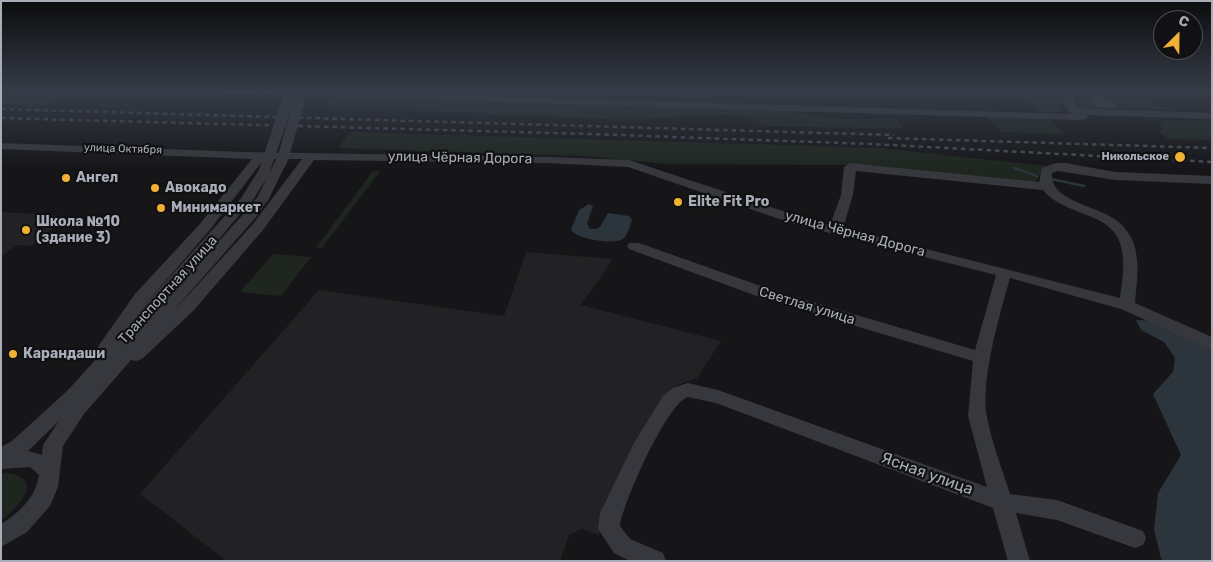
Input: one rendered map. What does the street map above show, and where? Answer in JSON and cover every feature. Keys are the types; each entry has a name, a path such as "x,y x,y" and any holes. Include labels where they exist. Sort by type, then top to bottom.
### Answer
{"street":[{"name":"Транспортная улица","path":"1,538 33,512 43,499 50,476 53,445 89,387 247,199 264,172 282,117"},
{"name":"Транспортная улица","path":"1,459 19,447 89,387 252,213 274,178 298,117"},
{"name":"улица Октября","path":"1,146 262,154"},
{"name":"улица Чёрная Дорога","path":"262,154 548,160 629,164 800,221 1127,305 1212,344"},
{"path":"89,387 98,359 129,313 224,204 262,154"},
{"path":"89,387 149,344 187,308 272,210 311,155"},
{"path":"835,230 847,195 850,167 1047,187 1063,200 1100,215 1118,228 1125,240 1131,264 1127,305"},
{"path":"1047,187 1044,177 1046,171 1056,167 1075,168 1115,176 1212,180"},
{"name":"Светлая улица","path":"634,246 767,294 982,358"},
{"path":"1004,272 982,358 976,396 977,416 1019,561"},
{"name":"Ясная улица","path":"655,561 622,546 610,529 611,513 656,420 668,402 679,392 697,390 1002,502 1057,510 1135,538"},
{"path":"1,459 25,458 38,461 46,467 50,476"}],"shaded area":[{"path":"564,117 673,117 628,120"},
{"path":"747,117 897,119 903,129 766,126"},
{"path":"987,117 1047,117 1065,134 1001,132"},
{"path":"1165,120 1212,121 1212,140 1168,139 1158,131 1162,130 1158,125"},
{"path":"350,132 879,148 1046,166 1035,183 846,165 667,164 584,156 338,148"},
{"path":"373,171 380,171 322,248 316,248"},
{"path":"589,204 593,206 587,224 590,229 600,227 608,213 629,216 632,220 624,238 613,241 588,239 571,230 579,210"},
{"name":"Школа №10 (здание 3)","path":"1,212 68,216 31,246 17,245 1,257"},
{"path":"526,252 613,259 581,305 721,341 697,378 670,388 652,417 601,512 599,535 581,529 569,535 560,561 227,561 140,494 319,290 504,316"},
{"path":"273,254 311,257 281,296 240,292"},
{"path":"1136,320 1157,321 1212,348 1212,561 1163,561 1161,558 1154,530 1158,493 1181,455 1153,394 1173,372 1175,358 1164,342 1141,330"},
{"path":"6,473 25,480 27,487 25,494 15,509 1,521 1,474"}],"waterway":[{"path":"1015,168 1037,176"},
{"path":"1051,179 1084,186"}],"railway":[{"path":"284,117 894,135"},
{"path":"1,118 590,134 872,144 1212,162"},
{"path":"888,138 1212,148"}],"place":[{"name":"Никольское","path":"1180,157"},
{"name":"Ангел","path":"66,178"},
{"name":"Авокадо","path":"155,188"},
{"name":"Elite Fit Pro","path":"678,202"},
{"name":"Минимаркет","path":"161,208"},
{"name":"Школа №10 (здание 3)","path":"26,230"},
{"name":"Карандаши","path":"13,354"}]}
